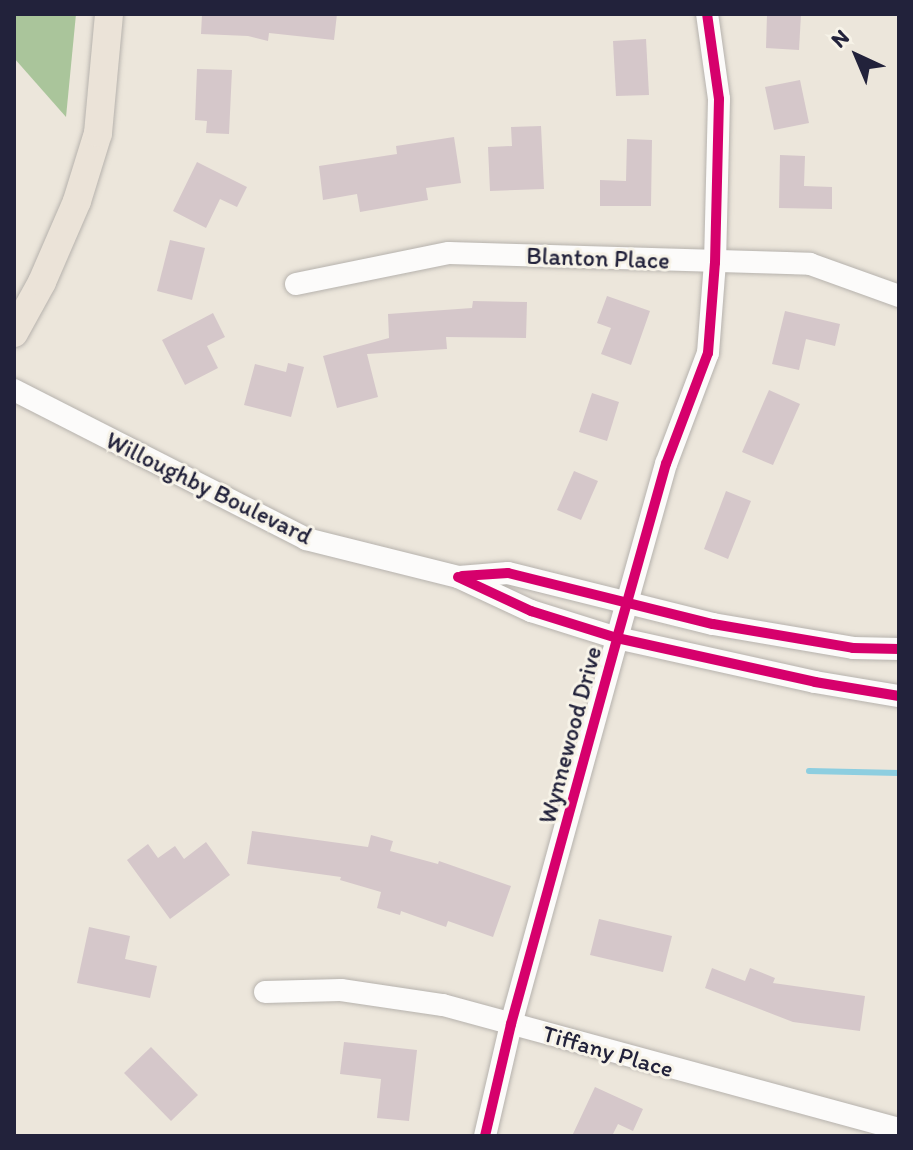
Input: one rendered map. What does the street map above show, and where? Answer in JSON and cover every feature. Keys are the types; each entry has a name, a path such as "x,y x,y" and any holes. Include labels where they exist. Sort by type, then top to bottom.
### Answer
{"main road":[{"path":"14,333 42,282 77,201 98,133 109,14"}],"street":[{"name":"Wynnewood Drive","path":"485,1136 511,1024 666,464 708,353 715,263 719,99 707,14"},
{"name":"Blanton Place","path":"296,284 449,253 810,264 899,296"},
{"name":"Willoughby Boulevard","path":"14,390 306,539 458,577 531,611 617,638 815,682 899,696"},
{"name":"Willoughby Boulevard","path":"458,577 508,573 794,639 853,648 899,649"},
{"name":"Tiffany Place","path":"265,992 341,990 443,1005 899,1129"}],"green space":[{"path":"14,14 76,14 66,117 14,58"}],"building":[{"path":"202,14 337,14 334,40 269,33 268,41 248,36 201,34"},
{"path":"767,14 801,14 799,50 766,48"},
{"path":"646,39 649,95 616,96 613,41"},
{"path":"197,69 232,70 229,134 206,133 207,121 195,120"},
{"path":"800,80 809,123 774,130 765,87"},
{"path":"541,126 544,189 490,191 488,147 512,146 511,127"},
{"path":"454,137 461,183 426,188 428,200 360,212 357,194 323,200 319,166 397,154 396,146"},
{"path":"627,139 652,140 651,206 600,206 600,180 626,181"},
{"path":"780,155 805,156 804,186 832,187 832,209 779,208"},
{"path":"197,162 247,187 237,207 220,199 206,228 173,211"},
{"path":"170,240 205,248 192,300 157,291"},
{"path":"607,296 650,311 631,365 601,354 611,328 597,323"},
{"path":"473,301 527,302 526,338 446,337 447,349 367,354 378,397 337,408 323,356 389,338 388,314 472,308"},
{"path":"785,311 840,324 835,346 806,339 799,370 772,364"},
{"path":"213,313 225,337 207,346 218,368 185,385 162,340"},
{"path":"288,363 304,367 291,417 244,405 255,364 286,372"},
{"path":"769,390 800,404 773,465 742,452"},
{"path":"592,393 619,402 607,441 579,432"},
{"path":"574,471 598,481 581,520 557,510"},
{"path":"726,491 751,501 728,559 704,549"},
{"path":"252,831 368,847 371,835 393,841 390,851 438,864 439,861 511,886 493,937 448,921 446,927 401,911 400,915 377,908 381,892 340,880 341,877 247,864"},
{"path":"206,842 230,875 170,919 127,860 148,844 158,858 175,846 184,859"},
{"path":"599,919 672,936 663,972 590,955"},
{"path":"89,927 130,936 125,959 157,966 150,998 77,983"},
{"path":"712,968 745,981 750,968 775,978 773,983 865,996 860,1031 793,1022 705,988"},
{"path":"344,1042 417,1050 409,1121 377,1118 381,1079 340,1074"},
{"path":"151,1047 198,1095 171,1121 124,1073"},
{"path":"595,1087 643,1109 633,1131 618,1124 612,1136 572,1136"}],"waterway":[{"path":"809,771 899,773"}],"cycle path":[{"path":"485,1136 511,1024 666,464 708,353 715,263 719,99 707,14"},
{"path":"462,576 508,573 713,624 853,648 899,649"},
{"path":"458,577 531,611 617,638 815,682 899,696"}]}
